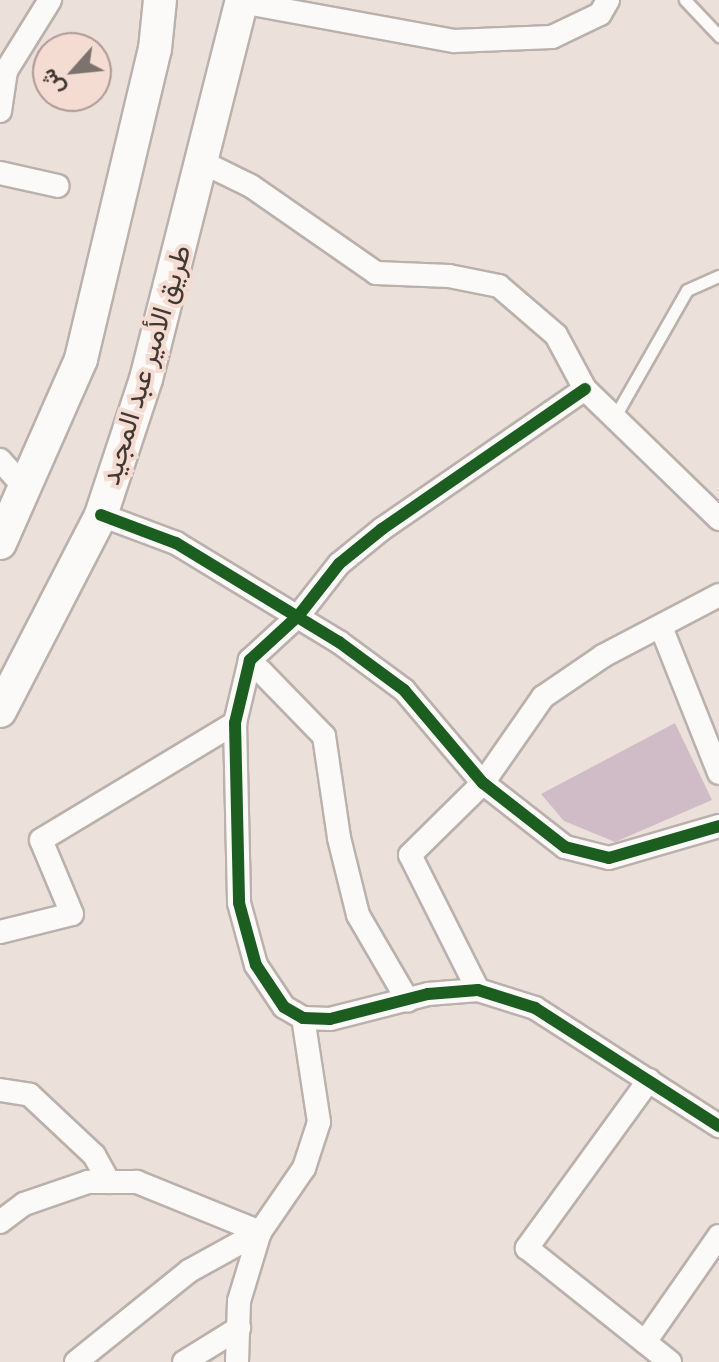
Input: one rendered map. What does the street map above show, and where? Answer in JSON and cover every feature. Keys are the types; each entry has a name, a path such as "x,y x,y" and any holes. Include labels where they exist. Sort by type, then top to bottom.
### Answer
{"main road":[{"path":"2,533 81,359 155,49 160,0"},
{"name":"طريق الأمير عبد المجيد","path":"0,711 101,515 146,379 204,163 242,1"}],"street":[{"path":"0,111 6,71 50,0"},
{"path":"242,1 454,41 552,37 600,14 608,0"},
{"path":"204,163 251,186 376,273 449,276 499,286 556,335 585,389 719,519"},
{"path":"0,173 58,186"},
{"path":"585,389 382,529 339,564 299,615 250,660 235,723 239,903 256,965 284,1007 303,1018 330,1019 408,1001 478,990 535,1008 719,1126"},
{"path":"0,460 25,488"},
{"path":"101,515 176,543 299,615 404,690 483,783 565,847 609,858 719,826"},
{"path":"478,990 410,855 483,783 543,697 603,656 719,595"},
{"path":"661,627 719,773"},
{"path":"250,660 324,736 339,838 358,915 408,1001"},
{"path":"0,932 72,914 41,840 235,723"},
{"path":"237,1362 239,1301 260,1232 304,1168 319,1122 303,1018"},
{"path":"649,1080 527,1248 670,1362"},
{"path":"0,1090 30,1095 94,1155 109,1182"},
{"path":"0,1222 24,1204 88,1182 137,1182 260,1232"},
{"path":"76,1362 189,1271 260,1232"},
{"path":"645,1342 719,1236"},
{"path":"184,1362 239,1328"}],"lane":[{"path":"685,0 719,36"},
{"path":"614,418 687,290 719,276"}],"building":[{"path":"675,723 712,800 615,842 564,821 541,794"}],"cycle path":[{"path":"585,389 382,529 339,564 299,615 250,660 235,723 239,903 256,965 284,1007 303,1018 330,1019 428,994 478,990 535,1008 719,1126"},
{"path":"101,515 176,543 339,642 404,690 483,783 565,847 609,858 719,826"}]}
